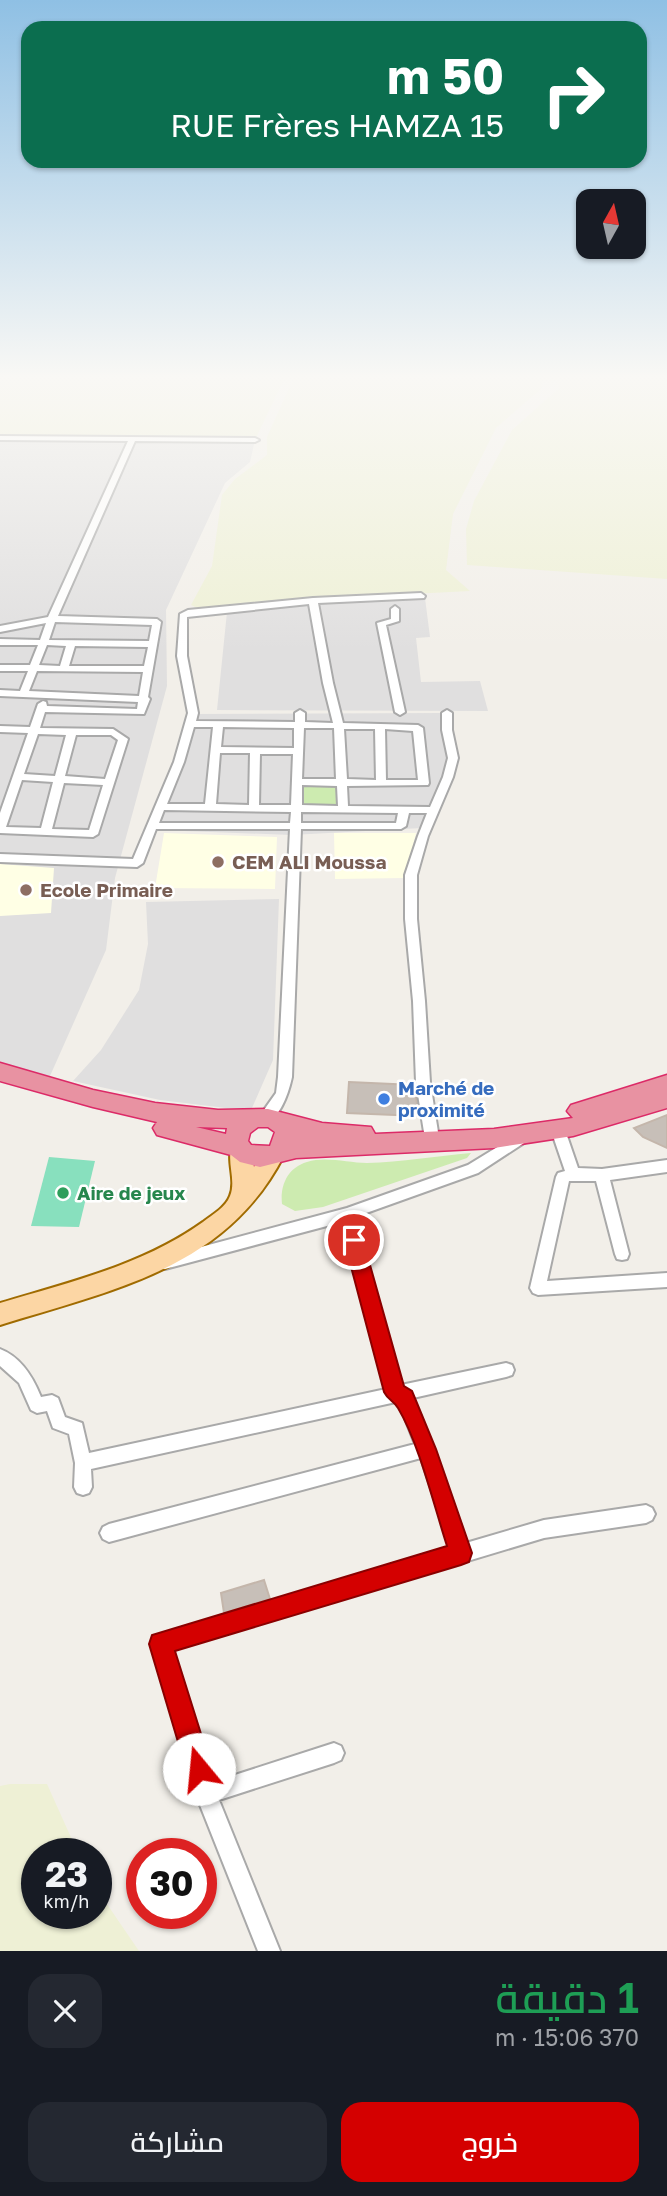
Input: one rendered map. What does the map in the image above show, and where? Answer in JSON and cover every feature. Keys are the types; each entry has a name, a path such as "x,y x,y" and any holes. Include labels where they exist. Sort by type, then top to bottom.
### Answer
{"highway":[{"path":"0,1072 144,1113 218,1121 265,1119 322,1132 352,1134 431,1132 554,1117 667,1084"},
{"path":"0,1086 239,1148 257,1158 277,1153 484,1141 526,1135 622,1115 667,1099"},
{"path":"239,1148 236,1135 239,1128 265,1119 285,1127 287,1140 277,1153"}],"main road":[{"path":"239,1148 244,1184 239,1207"},
{"path":"0,1314 145,1268 188,1247 239,1207 261,1180 277,1153"}],"street":[{"path":"24,693 52,620 120,468"},
{"path":"0,858 137,863 181,755 193,713 182,656 183,616 188,613 313,601 421,596"},
{"path":"313,601 339,726 343,809"},
{"path":"395,609 396,621 381,623 400,712"},
{"path":"0,629 52,620 157,622 141,712 41,709"},
{"path":"0,642 154,645"},
{"path":"64,668 72,642"},
{"path":"0,668 150,669"},
{"path":"0,693 24,693 45,697 145,699"},
{"path":"0,729 34,730 72,732 113,732 120,735 123,740 93,834 0,830 34,730 45,697"},
{"path":"431,1132 423,1082 411,919 411,875 453,758 447,730 447,713"},
{"path":"190,724 300,719 339,726 418,728 424,783"},
{"path":"265,1119 282,1094 285,1077 300,719"},
{"path":"210,808 218,724"},
{"path":"380,726 381,783"},
{"path":"45,833 72,732"},
{"path":"216,750 299,751"},
{"path":"254,808 256,750"},
{"path":"18,777 110,782"},
{"path":"298,782 446,783"},
{"path":"160,807 434,810"},
{"path":"152,826 401,827 404,810"},
{"path":"558,1130 573,1174"},
{"path":"145,1268 347,1214 473,1169 526,1135"},
{"path":"667,1166 602,1175 573,1174 563,1177 538,1288 667,1280"},
{"path":"602,1175 622,1254"},
{"path":"347,1214 395,1392 405,1398 426,1449 461,1553"},
{"path":"0,1356 24,1378 37,1405 52,1403 59,1422 76,1429 83,1463 83,1487"},
{"path":"83,1463 395,1392 506,1370"},
{"path":"108,1533 426,1449"},
{"path":"269,1951 207,1794 161,1644 544,1529 646,1514"},
{"path":"207,1794 334,1754"}],"shaded area":[{"path":"0,468 243,468 225,483 166,610 167,686 115,878 106,950 50,1076 0,1064"},
{"path":"250,468 476,468 453,514 446,570 470,591 314,599 200,609 191,605 212,566 222,495 235,479"},
{"path":"492,468 667,468 667,579 467,565 466,529 474,501"},
{"path":"425,598 430,637 416,638 421,682 480,681 488,711 217,710 227,612 302,604"},
{"path":"195,714 444,714 451,762 422,828 291,835 158,830 184,757"},
{"name":"CEM ALI Moussa","path":"164,833 277,837 275,889 155,888"},
{"path":"334,833 416,833 405,878 335,879"},
{"name":"Ecole Primaire","path":"0,864 54,868 51,913 0,916"},
{"path":"279,899 273,1060 252,1108 226,1108 160,1100 73,1081 101,1050 139,990 148,944 146,902"},
{"path":"47,1784 71,1838 21,1838 21,1929 112,1929 112,1911 139,1951 0,1951 0,1786"}],"green space":[{"path":"300,784 338,784 340,807 299,807"},
{"path":"471,1153 467,1158 323,1207 295,1211 282,1204 286,1178 294,1169 307,1162 380,1162"},
{"name":"Aire de jeux","path":"49,1157 95,1161 79,1227 31,1226"}],"building":[{"name":"Marché de proximité","path":"349,1082 414,1085 419,1116 347,1113"},
{"path":"667,1115 667,1148 643,1137 634,1128"},
{"path":"264,1580 270,1599 224,1613 221,1593"}],"place":[{"name":"CEM ALI Moussa","path":"218,862"},
{"name":"Ecole Primaire","path":"26,890"},
{"name":"Marché de proximité","path":"384,1099"},
{"name":"Aire de jeux","path":"63,1193"}],"route":[{"path":"199,1769 161,1644 461,1553 426,1449 405,1398 395,1392 354,1240"}]}
